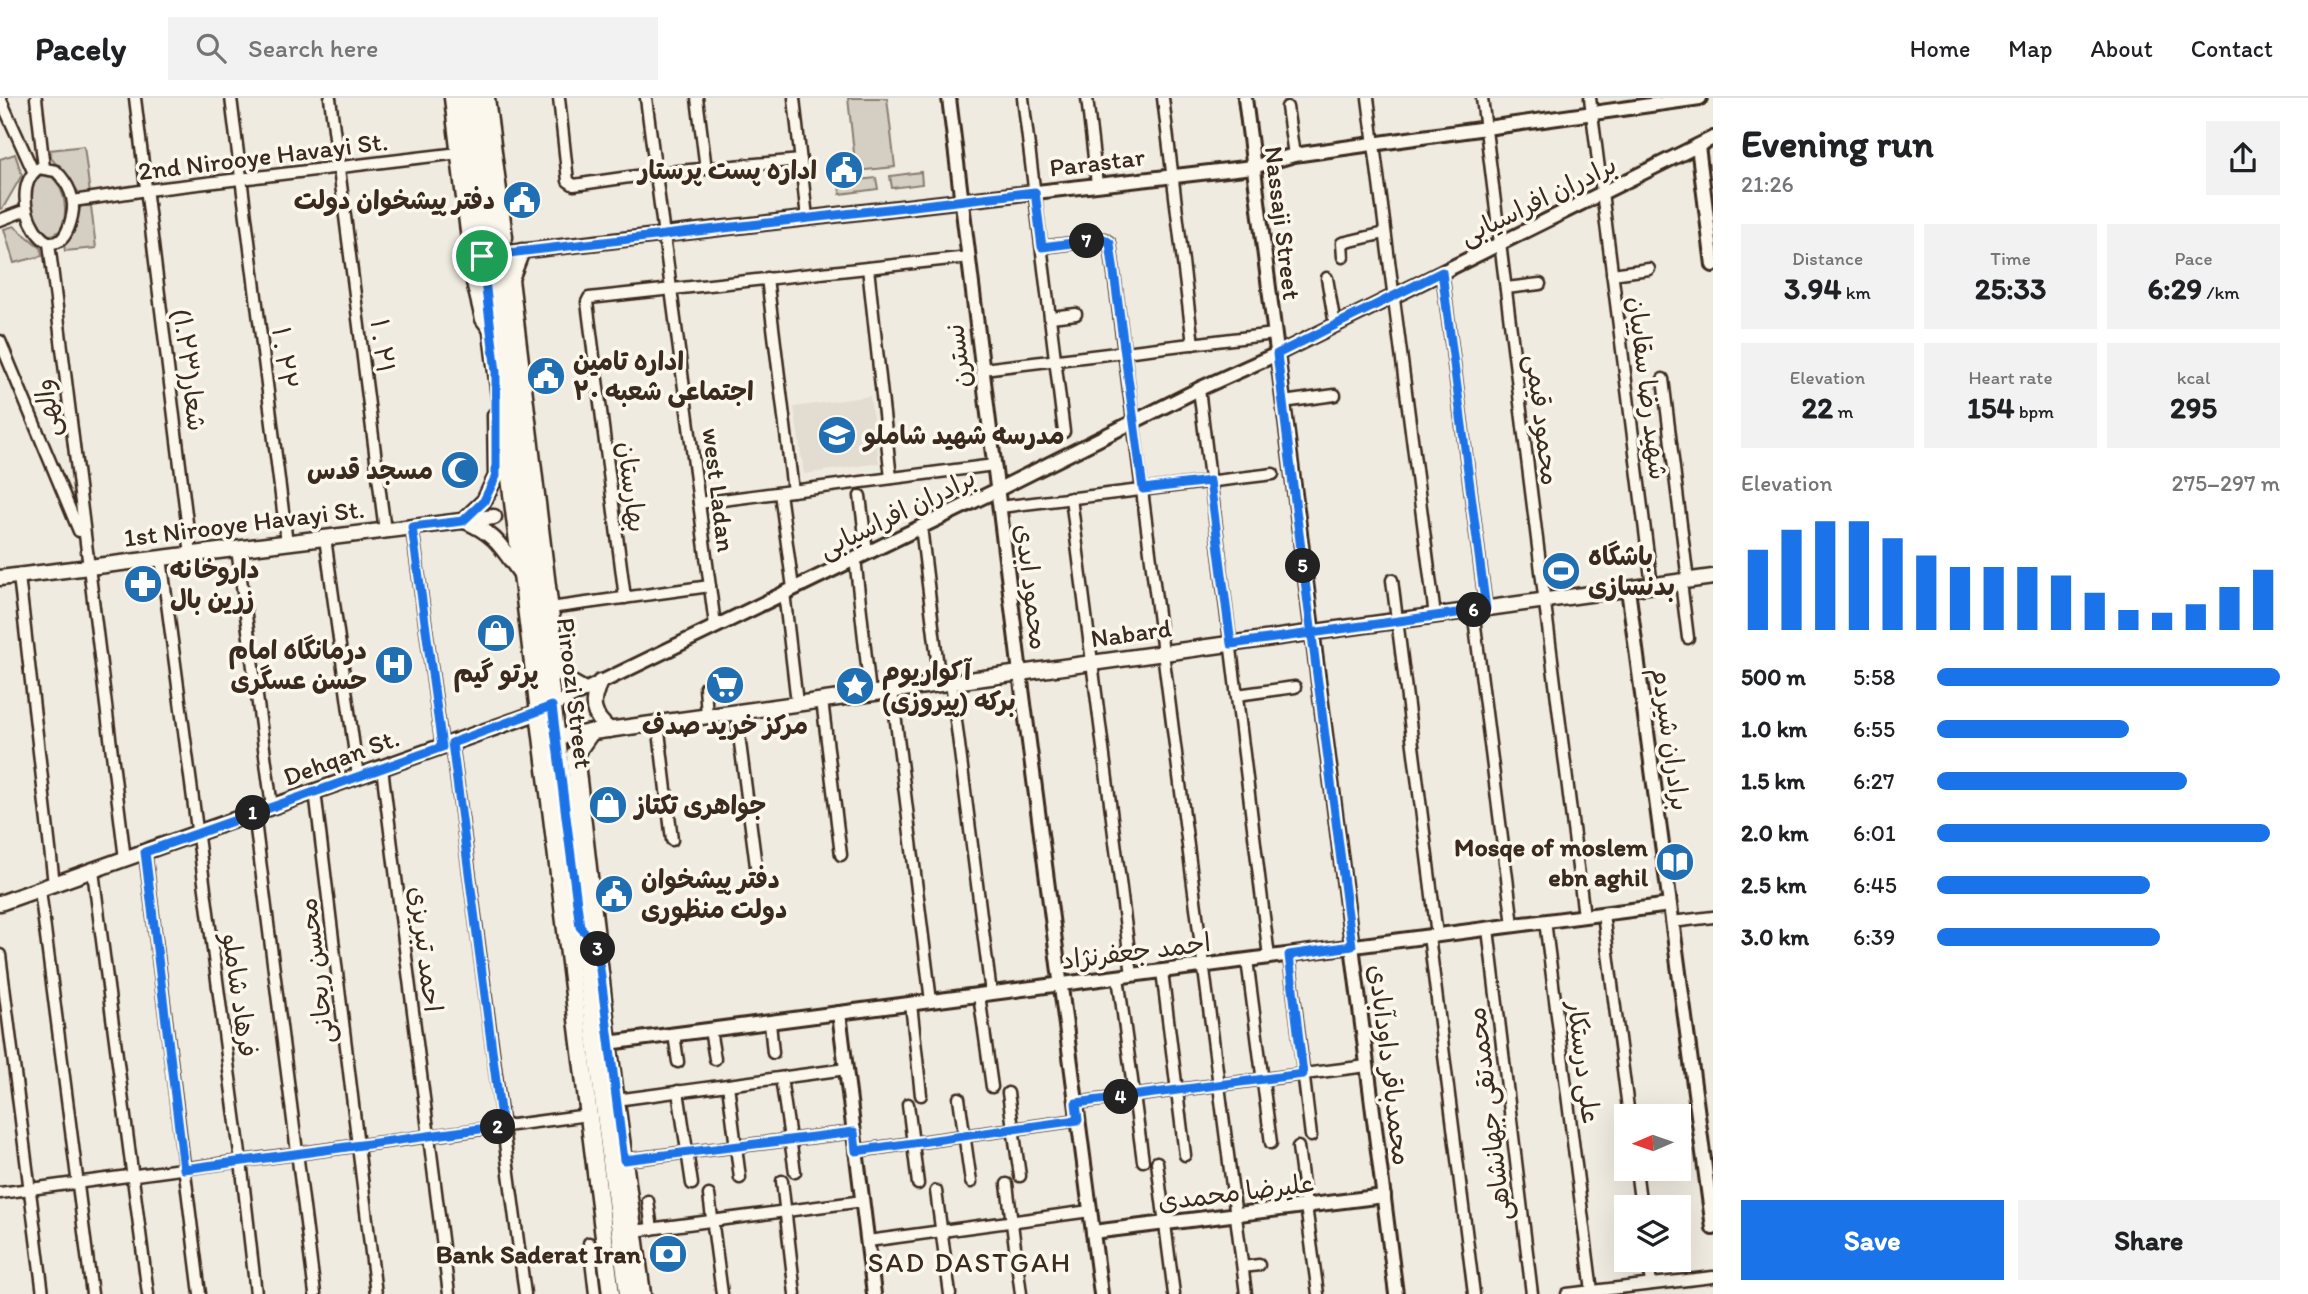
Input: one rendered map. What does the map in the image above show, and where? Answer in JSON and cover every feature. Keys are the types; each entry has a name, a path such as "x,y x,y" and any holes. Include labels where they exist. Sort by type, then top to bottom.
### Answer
{"main road":[{"path":"452,98 474,282 483,319 491,330"},
{"name":"Piroozi Street","path":"463,98 535,512 546,709 588,1115 619,1288"},
{"name":"Piroozi Street","path":"475,98 489,255 491,330 521,574 546,709 556,737 580,927 602,1044 619,1288"},
{"path":"487,98 505,237 489,255"},
{"path":"522,251 511,279 535,512 558,669 569,681 585,690"},
{"path":"496,372 496,476 484,501 463,521 492,535 521,574"},
{"name":"1st Nirooye Havayi St.","path":"0,578 494,517"},
{"name":"Nabard","path":"556,737 1713,578"},
{"path":"600,682 593,701 593,710 597,718 610,730"},
{"name":"Dehqan St.","path":"0,904 546,709"},
{"path":"590,733 575,754 597,945 602,1044 616,1100 642,1294"},
{"path":"576,890 588,867"},
{"path":"580,927 597,945"}],"street":[{"path":"0,98 33,172"},
{"path":"36,98 44,168"},
{"name":"شعار(۱.۲۳)","path":"135,98 191,555"},
{"name":"۱ . ۲۲","path":"231,98 287,543"},
{"name":"۱ . ۲۱","path":"330,98 385,531"},
{"path":"559,98 568,181 571,184 801,160"},
{"name":"west Ladan","path":"646,98 715,625"},
{"path":"697,98 706,169"},
{"path":"794,98 807,218"},
{"name":"نسترن","path":"949,98 1000,507"},
{"path":"1023,98 1065,432"},
{"path":"1087,98 1097,184"},
{"path":"1163,98 1193,344"},
{"name":"Nassaji Street","path":"1245,98 1283,402"},
{"path":"1368,98 1434,616"},
{"name":"محمود قیمی","path":"1482,98 1584,916"},
{"name":"شهید رضا سقاییان","path":"1590,98 1652,586"},
{"name":"Parastar","path":"489,255 1253,167 1294,155 1694,98"},
{"path":"1287,107 1294,155"},
{"name":"برادران افراسیابی","path":"546,709 998,490 1199,389 1277,354 1713,138"},
{"path":"1698,146 1709,210 1713,265"},
{"name":"2nd Nirooye Havayi St.","path":"73,201 459,153"},
{"path":"44,168 63,178 73,201 73,214 67,229 59,239 49,243 34,236 21,212 22,190 33,172 44,168"},
{"path":"0,220 21,212"},
{"path":"1343,257 1342,243 1385,233"},
{"path":"1042,247 1108,240 1110,243 1246,1294"},
{"name":"والهی","path":"49,243 125,859"},
{"path":"672,288 969,257"},
{"path":"868,268 891,478"},
{"path":"1612,274 1649,270"},
{"path":"1442,272 1513,925"},
{"path":"766,278 793,491"},
{"path":"1327,278 1335,325"},
{"path":"1506,288 1540,284"},
{"name":"بهارستان","path":"625,598 587,302 592,296 672,288"},
{"path":"1051,317 1076,314"},
{"path":"983,369 1274,334"},
{"path":"0,341 85,544"},
{"path":"1663,379 1688,638"},
{"path":"1199,389 1269,957"},
{"path":"1283,402 1335,395"},
{"name":"محمدباقر داودآبادی","path":"1283,402 1396,1294"},
{"path":"699,503 995,465"},
{"path":"1000,507 1273,474"},
{"path":"780,493 797,703"},
{"path":"860,496 867,552"},
{"path":"1071,498 1092,663 1143,1161"},
{"name":"محمود ابدی","path":"1000,507 1101,1294"},
{"path":"921,526 946,683 985,994 992,1087"},
{"path":"412,527 447,745 525,1294"},
{"path":"325,538 358,776"},
{"path":"237,549 272,807"},
{"name":"فرهاد شاملو","path":"161,558 241,1161 256,1294"},
{"path":"855,558 870,693"},
{"path":"19,576 47,887 92,1294"},
{"path":"1392,580 1474,1294"},
{"path":"550,608 710,586"},
{"name":"برادران شیردم","path":"1628,589 1672,922 1707,1142 1713,1228"},
{"path":"705,687 707,716"},
{"path":"1237,695 1295,687"},
{"path":"892,690 931,1001"},
{"path":"822,700 841,855"},
{"path":"736,712 756,866"},
{"path":"658,723 672,840"},
{"name":"احمد تبریزی","path":"383,768 449,1294"},
{"name":"محسن ریحانی","path":"316,791 376,1294"},
{"path":"254,813 315,1294"},
{"path":"145,852 200,1294"},
{"path":"93,871 148,1294"},
{"name":"احمد جعفرنژاد","path":"602,1044 1670,905"},
{"path":"1602,914 1627,1104"},
{"path":"1672,922 1713,917"},
{"name":"علی درستکار","path":"1545,921 1592,1291"},
{"name":"محمدتقی جهانشاهی","path":"1488,929 1532,1294"},
{"path":"0,954 43,1294"},
{"path":"1289,955 1311,1136"},
{"path":"1247,960 1270,1143"},
{"path":"1162,971 1185,1155"},
{"path":"911,1004 921,1095"},
{"path":"838,1013 874,1294"},
{"path":"769,1023 773,1053"},
{"path":"710,1030 715,1059"},
{"path":"674,1034 678,1062"},
{"path":"1076,1103 1367,1066"},
{"path":"616,1100 846,1069"},
{"path":"781,1078 795,1172"},
{"path":"728,1085 740,1178"},
{"path":"678,1091 692,1184"},
{"path":"1008,1093 1020,1176"},
{"path":"959,1098 971,1182"},
{"path":"908,1104 918,1184"},
{"path":"0,1194 588,1115"},
{"path":"856,1151 1078,1120"},
{"path":"624,1160 854,1132"},
{"path":"1298,1147 1318,1294"},
{"path":"1157,1162 1174,1294"},
{"path":"782,1181 795,1294"},
{"path":"1007,1184 1021,1294"},
{"path":"936,1191 950,1294"},
{"path":"709,1195 722,1294"},
{"name":"علیرضا محمدی","path":"1093,1233 1384,1196"},
{"path":"648,1200 652,1229"},
{"path":"634,1231 863,1201"},
{"path":"868,1241 1090,1211"},
{"path":"589,1243 595,1294"},
{"path":"1243,1266 1259,1265"},
{"path":"1650,1272 1651,1284"},
{"path":"1567,1294 1636,1290 1651,1284 1713,1277"}],"shaded area":[{"path":"848,98 887,98 895,167 856,171"},
{"path":"84,146 90,194 80,194 51,158 50,150"},
{"path":"15,154 22,175 0,209 0,159"},
{"path":"921,172 922,184 892,188 890,176"},
{"path":"39,175 52,177 63,195 65,217 60,230 55,234 48,235 41,231 30,208 29,192"},
{"path":"876,178 878,189 840,194 839,182"},
{"path":"81,206 91,206 96,248 65,251 64,244"},
{"path":"14,226 41,248 42,256 14,263 4,229"},
{"name":"مدرسه شهید شاملو","path":"870,396 879,463 804,474 794,407"}],"place":[{"name":"اداره پست پرستار","path":"844,170"},
{"name":"دفتر پیشخوان دولت","path":"522,200"},
{"name":"اداره تامین اجتماعی شعبه ۲۰","path":"546,376"},
{"name":"مدرسه شهید شاملو","path":"837,435"},
{"name":"مسجد قدس","path":"460,470"},
{"name":"باشگاه بدنسازی","path":"1561,571"},
{"name":"داروخانه زرین بال","path":"143,584"},
{"name":"پرتو گیم","path":"496,633"},
{"name":"درمانگاه امام حسن عسگری","path":"394,665"},
{"name":"مرکز خرید صدف","path":"725,685"},
{"name":"آکواریوم برکه (پیروزی)","path":"855,686"},
{"name":"جواهری تکتاز","path":"608,805"},
{"name":"Mosqe of moslem ebn aghil","path":"1675,862"},
{"name":"دفتر پیشخوان دولت‌ منظوری","path":"614,894"},
{"name":"Bank Saderat Iran","path":"668,1254"}],"district":[{"name":"SAD DASTGAH","path":"970,1262"}],"route":[{"path":"482,256 496,372 496,476 484,501 463,521 412,527 442,747 145,852 184,1169 502,1126 452,743 552,706 580,927 597,945 624,1160 854,1132 856,1151 1078,1120 1076,1103 1303,1074 1289,955 1352,946 1318,683 1312,633 1302,552 1291,472 1277,354 1442,272 1486,609 1472,610 1434,616 1312,633 1231,644 1210,481 1143,489 1110,243 1104,239 1042,247 1035,192 482,256"}]}
